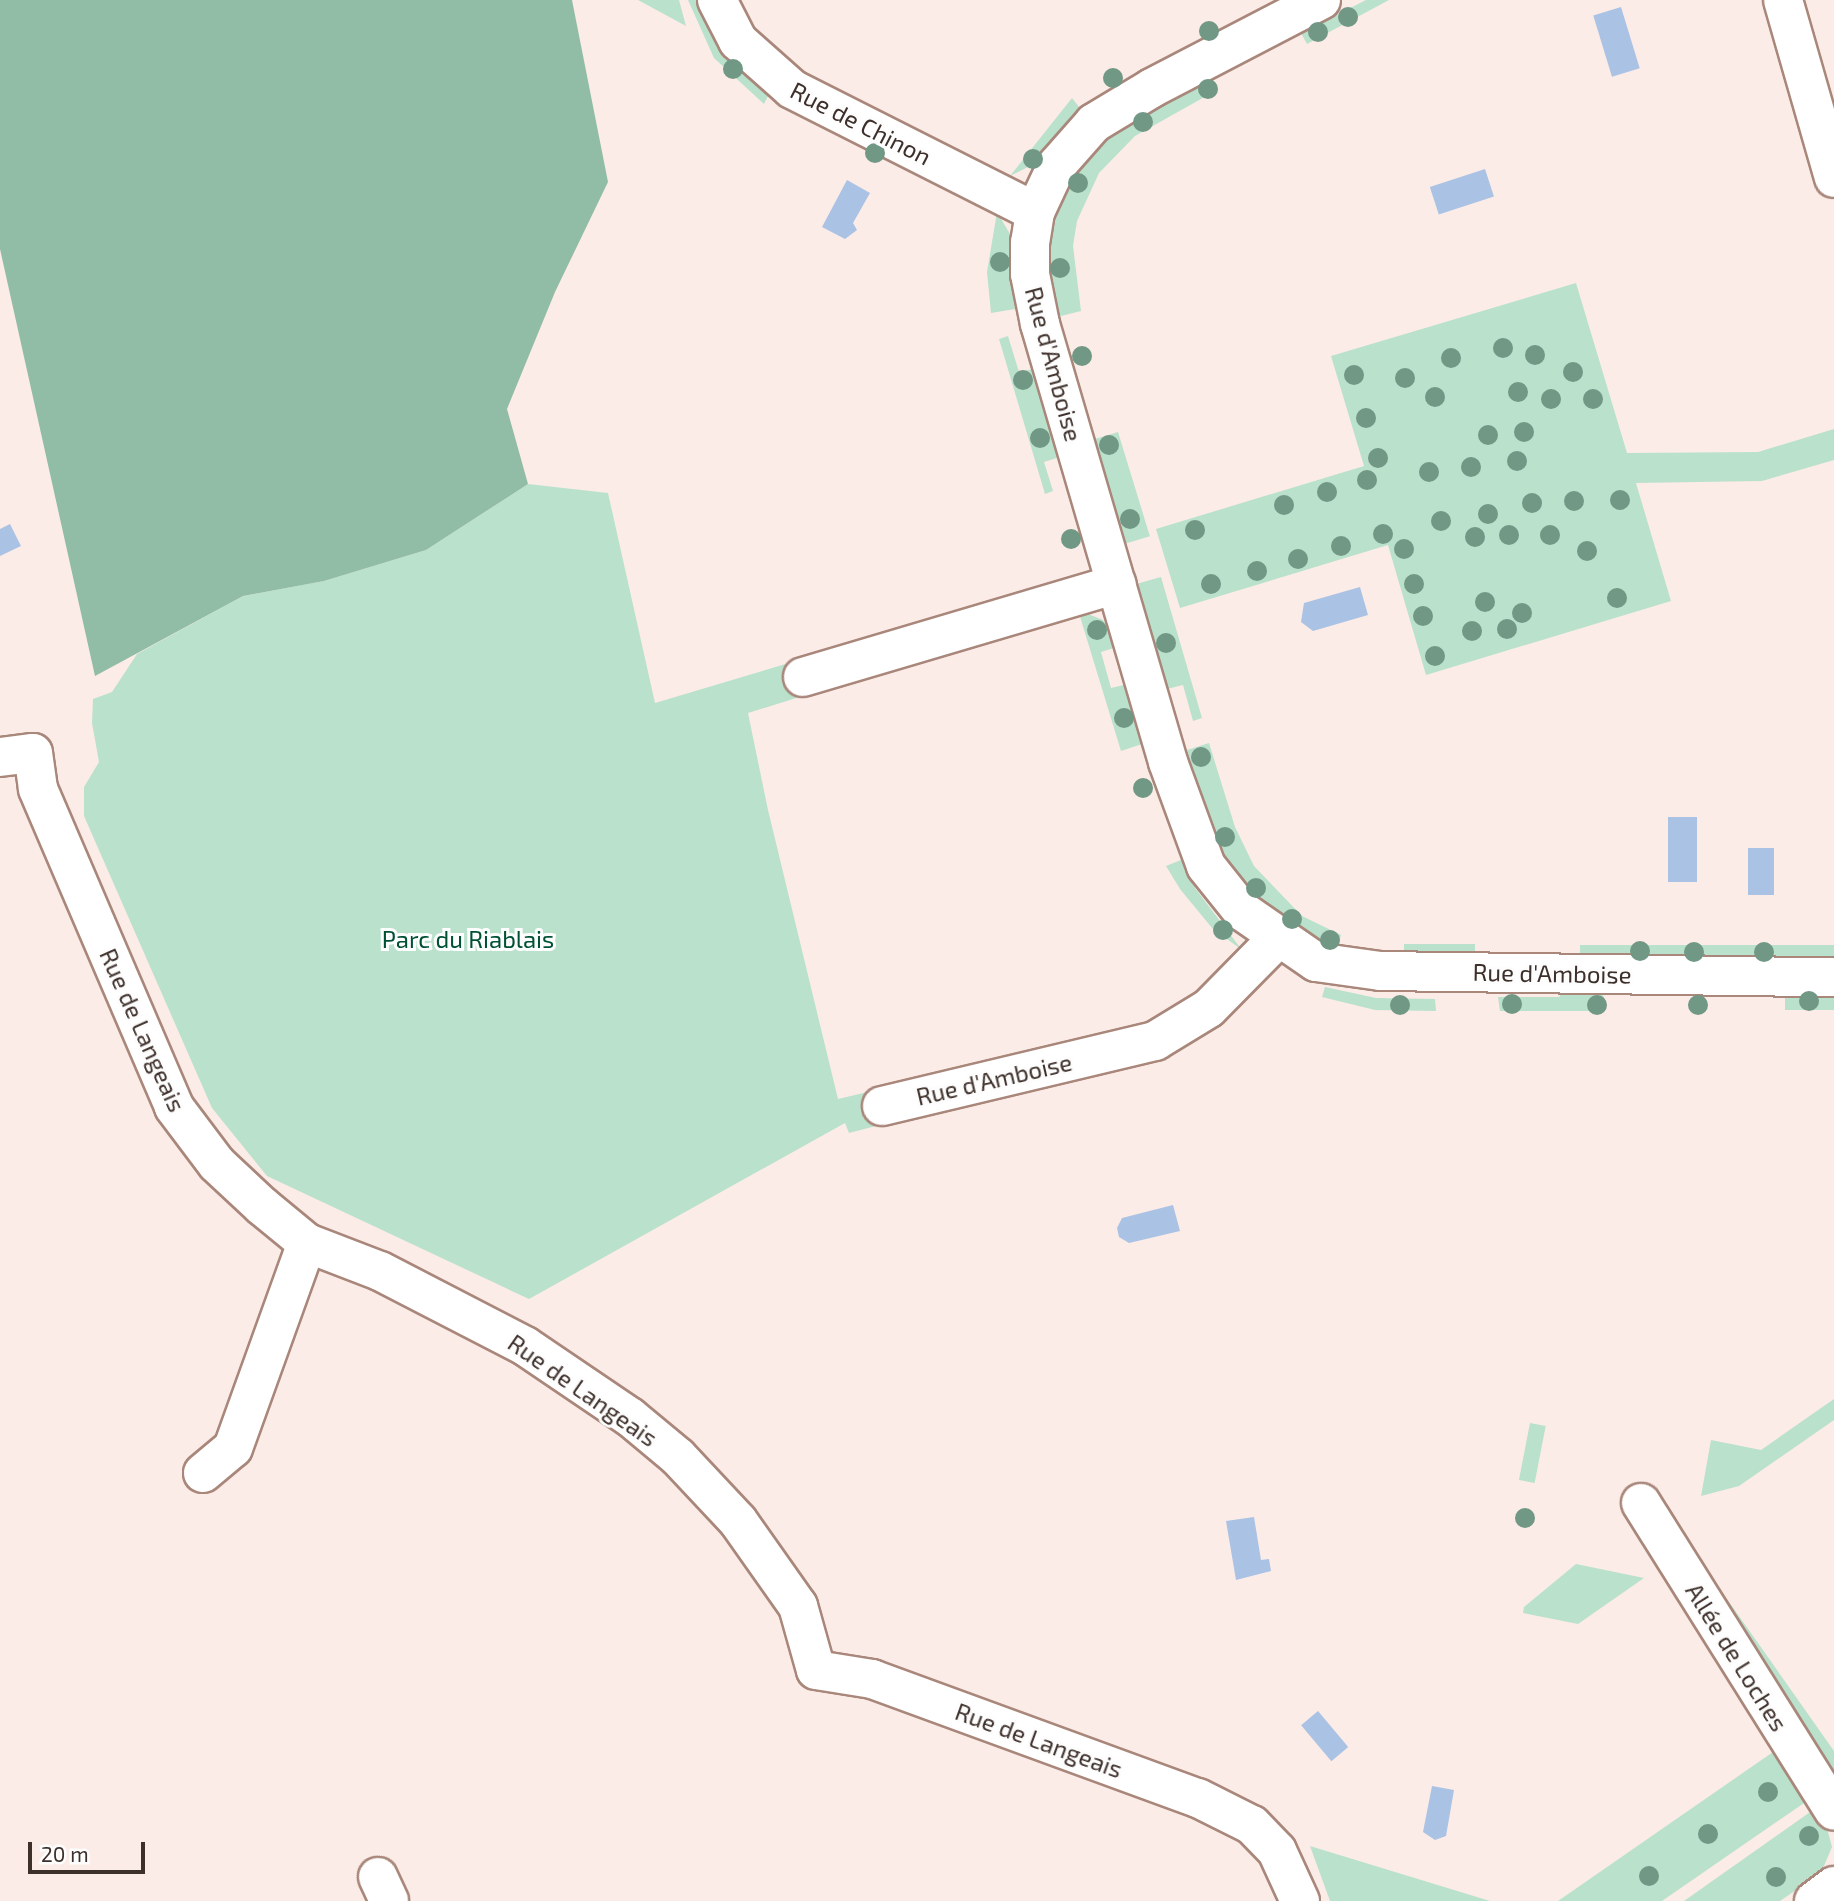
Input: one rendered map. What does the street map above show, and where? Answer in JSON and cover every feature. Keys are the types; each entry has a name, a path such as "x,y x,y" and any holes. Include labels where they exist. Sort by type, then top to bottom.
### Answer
{"street":[{"name":"Rue de Chinon","path":"718,0 738,41 792,89 1035,212"},
{"name":"Rue d'Amboise","path":"1321,0 1152,88 1094,123 1057,165 1035,212 1030,242 1033,296 1168,762 1206,866 1242,911 1277,939 1316,962 1380,971 1834,977"},
{"path":"1783,0 1834,178"},
{"path":"803,677 1117,583"},
{"name":"Rue de Langeais","path":"16,755 38,789 174,1107 217,1164 307,1243 380,1271 482,1323 630,1417 678,1457 738,1521 798,1606 816,1670 872,1679 1198,1798 1252,1825 1278,1851 1300,1901"},
{"name":"Rue d'Amboise","path":"882,1105 1155,1041 1209,1008 1277,939"},
{"path":"203,1474 233,1448 307,1243"},
{"name":"Allée de Loches","path":"1641,1503 1834,1811"},
{"path":"1814,1901 1834,1886"}],"green space":[{"path":"0,0 572,0 608,182 555,292 507,409 528,484 426,550 324,581 243,596 95,676 0,249"},
{"path":"638,0 679,0 686,26"},
{"path":"688,0 703,0 771,90 764,104 714,58"},
{"path":"1366,0 1389,0 1307,44 1301,33"},
{"path":"1211,78 1217,90 1135,136 1099,173 1077,221 1073,246 1081,311 1057,317 1049,270 1050,245 1058,209 1078,168 1120,126"},
{"path":"1072,98 1080,108 1038,162 1010,176"},
{"path":"997,212 1010,234 1015,309 991,313 987,272"},
{"path":"1576,283 1627,453 1758,452 1834,429 1834,460 1762,481 1636,483 1671,601 1426,675 1388,545 1180,608 1156,529 1364,466 1331,356"},
{"path":"1008,336 1019,372 1033,369 1060,457 1044,462 1053,491 1045,494 999,339"},
{"path":"1118,432 1150,536 1125,544 1093,440"},
{"name":"Parc du Riablais","path":"528,484 608,493 655,703 816,655 825,689 748,713 768,810 838,1099 915,1081 922,1114 849,1133 845,1123 529,1299 267,1176 212,1108 84,816 84,787 99,762 92,723 93,699 112,692 137,654 243,596 324,581 426,550"},
{"path":"1161,577 1202,718 1193,721 1183,685 1167,689 1136,584"},
{"path":"1078,610 1103,620 1113,634 1117,647 1101,652 1111,688 1128,684 1145,743 1121,751"},
{"path":"1209,743 1235,827 1254,866 1302,916 1341,935 1336,952 1271,915 1222,860 1187,750"},
{"path":"1181,860 1195,888 1242,950 1212,928 1180,889 1166,866"},
{"path":"1404,944 1475,944 1475,961 1404,961"},
{"path":"1580,945 1834,945 1834,958 1580,958"},
{"path":"1571,980 1592,982 1604,997 1604,1011 1500,1011 1498,997 1559,997"},
{"path":"1325,987 1376,998 1435,999 1436,1011 1375,1010 1322,997"},
{"path":"1785,997 1834,997 1834,1010 1785,1010"},
{"path":"1834,1399 1834,1420 1739,1486 1701,1496 1711,1440 1761,1450"},
{"path":"1530,1423 1546,1426 1535,1483 1519,1480"},
{"path":"1691,1548 1834,1751 1834,1782"},
{"path":"1576,1564 1644,1578 1578,1624 1523,1613 1524,1607"},
{"path":"1773,1752 1807,1801 1662,1901 1558,1901"},
{"path":"1813,1810 1828,1832 1832,1847 1821,1873 1780,1901 1684,1901"},
{"path":"1310,1846 1490,1901 1330,1901"}],"water":[{"path":"1621,7 1640,68 1612,77 1593,15"},
{"path":"1485,169 1494,197 1439,215 1430,187"},
{"path":"847,180 870,193 853,223 857,230 845,239 822,227"},
{"path":"10,524 21,546 0,556 0,529"},
{"path":"1360,587 1368,615 1313,631 1301,622 1304,603"},
{"path":"1668,817 1697,817 1697,882 1668,882"},
{"path":"1748,848 1774,848 1774,895 1748,895"},
{"path":"1173,1205 1180,1231 1129,1243 1119,1237 1117,1228 1122,1218"},
{"path":"1254,1517 1261,1560 1269,1559 1271,1571 1236,1580 1226,1521"},
{"path":"1318,1711 1348,1747 1331,1761 1301,1725"},
{"path":"1432,1786 1454,1790 1446,1836 1435,1840 1423,1832"}]}
